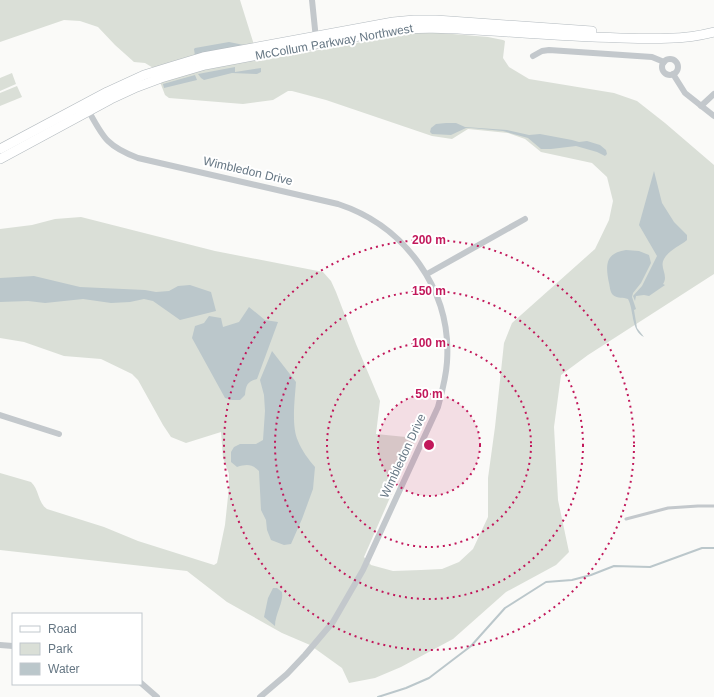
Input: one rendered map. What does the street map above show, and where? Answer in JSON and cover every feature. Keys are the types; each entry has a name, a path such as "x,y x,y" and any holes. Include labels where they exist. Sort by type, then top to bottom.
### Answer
{"street":[{"path":"312,0 316,40"},
{"name":"McCollum Parkway Northwest","path":"0,150 87,107 185,70 400,21 422,20 658,34 686,32 714,27"},
{"name":"McCollum Parkway Northwest","path":"316,40 421,28 644,39 687,37 714,32"},
{"path":"533,56 542,50 549,50 652,57 664,62 671,59 677,63 678,68 673,74"},
{"path":"664,62 662,67 664,71 668,74 673,74"},
{"path":"673,74 685,93 714,116"},
{"path":"701,106 714,94"},
{"name":"McCollum Parkway Northwest","path":"0,159 87,107"},
{"name":"Wimbledon Drive","path":"87,107 106,140 122,152 138,158 316,198 354,209 374,220 390,231 404,245 427,274 440,305 447,343 447,362 445,380 438,407 363,570 333,622 287,674 260,697"},
{"path":"427,274 525,219"},
{"path":"0,415 60,434"},
{"path":"0,645 12,646"},
{"path":"142,684 157,697"}],"lane":[{"path":"626,519 668,508 714,506"}],"green space":[{"path":"0,0 240,0 259,61 410,33 441,33 488,37 503,40 505,41 503,58 509,67 529,79 614,93 637,101 714,165 714,274 588,355 561,375 554,427 558,500 569,552 556,565 506,592 453,639 401,667 375,678 349,683 342,668 310,645 282,633 227,602 187,571 0,550 0,473 31,482 36,488 42,503 47,509 104,527 138,541 214,565 217,563 225,525 229,474 223,458 221,432 186,443 171,437 138,380 132,374 101,359 64,356 24,342 0,338 0,229 32,225 55,219 81,217 215,251 323,272 331,281 336,292 380,401 376,434 416,438 364,557 371,565 393,571 421,570 442,569 459,562 473,549 488,517 488,478 504,343 512,323 595,249 609,220 613,201 607,177 592,163 541,152 525,139 508,133 468,129 452,139 432,136 326,100 292,91 288,91 273,100 243,104 169,98 165,95 155,69 145,63 134,62 98,27 80,21 64,20 0,42"},
{"path":"12,73 16,84 0,91 0,78"},
{"path":"17,86 22,97 0,106 0,93"}],"water":[{"path":"229,42 244,45 195,56 195,48"},
{"path":"235,67 235,72 261,68 261,72 257,74 232,73 204,80 198,74"},
{"path":"195,75 197,80 164,88 163,84"},
{"path":"456,123 465,127 507,130 529,135 540,134 579,142 587,141 600,145 606,150 607,154 605,156 576,146 541,149 528,138 503,131 466,128 451,135 432,134 430,132 431,128 436,124"},
{"path":"654,171 662,203 674,222 687,235 687,240 664,259 663,265 665,281 663,284 665,285 649,296 636,296 635,301 633,296 642,286 657,256 639,225"},
{"path":"626,250 639,251 649,255 651,263 632,297 636,309 634,310 637,328 644,337 637,330 628,299 615,296 612,294 610,288 607,270 608,260 614,254"},
{"path":"34,276 80,287 145,290 156,292 169,291 178,286 190,285 211,292 216,311 180,320 153,301 144,299 130,302 111,303 83,299 45,303 28,301 0,302 0,278"},
{"path":"249,307 265,320 278,322 257,379 248,384 245,395 240,400 232,400 225,398 192,338 195,326 204,323 209,316 221,318 223,327 239,322"},
{"path":"272,351 296,382 294,412 296,435 304,452 315,467 313,489 302,519 291,544 284,545 271,540 267,530 266,520 261,510 259,471 249,465 237,467 231,462 231,452 234,447 240,444 256,444 263,440 265,411 264,395 260,380"},
{"path":"273,588 277,588 282,592 281,604 276,617 275,626 264,617 268,598"}],"waterway":[{"path":"378,697 406,688 429,678 471,646 505,608 546,582 572,580 591,575 614,566 650,567 702,548 714,548"}]}
